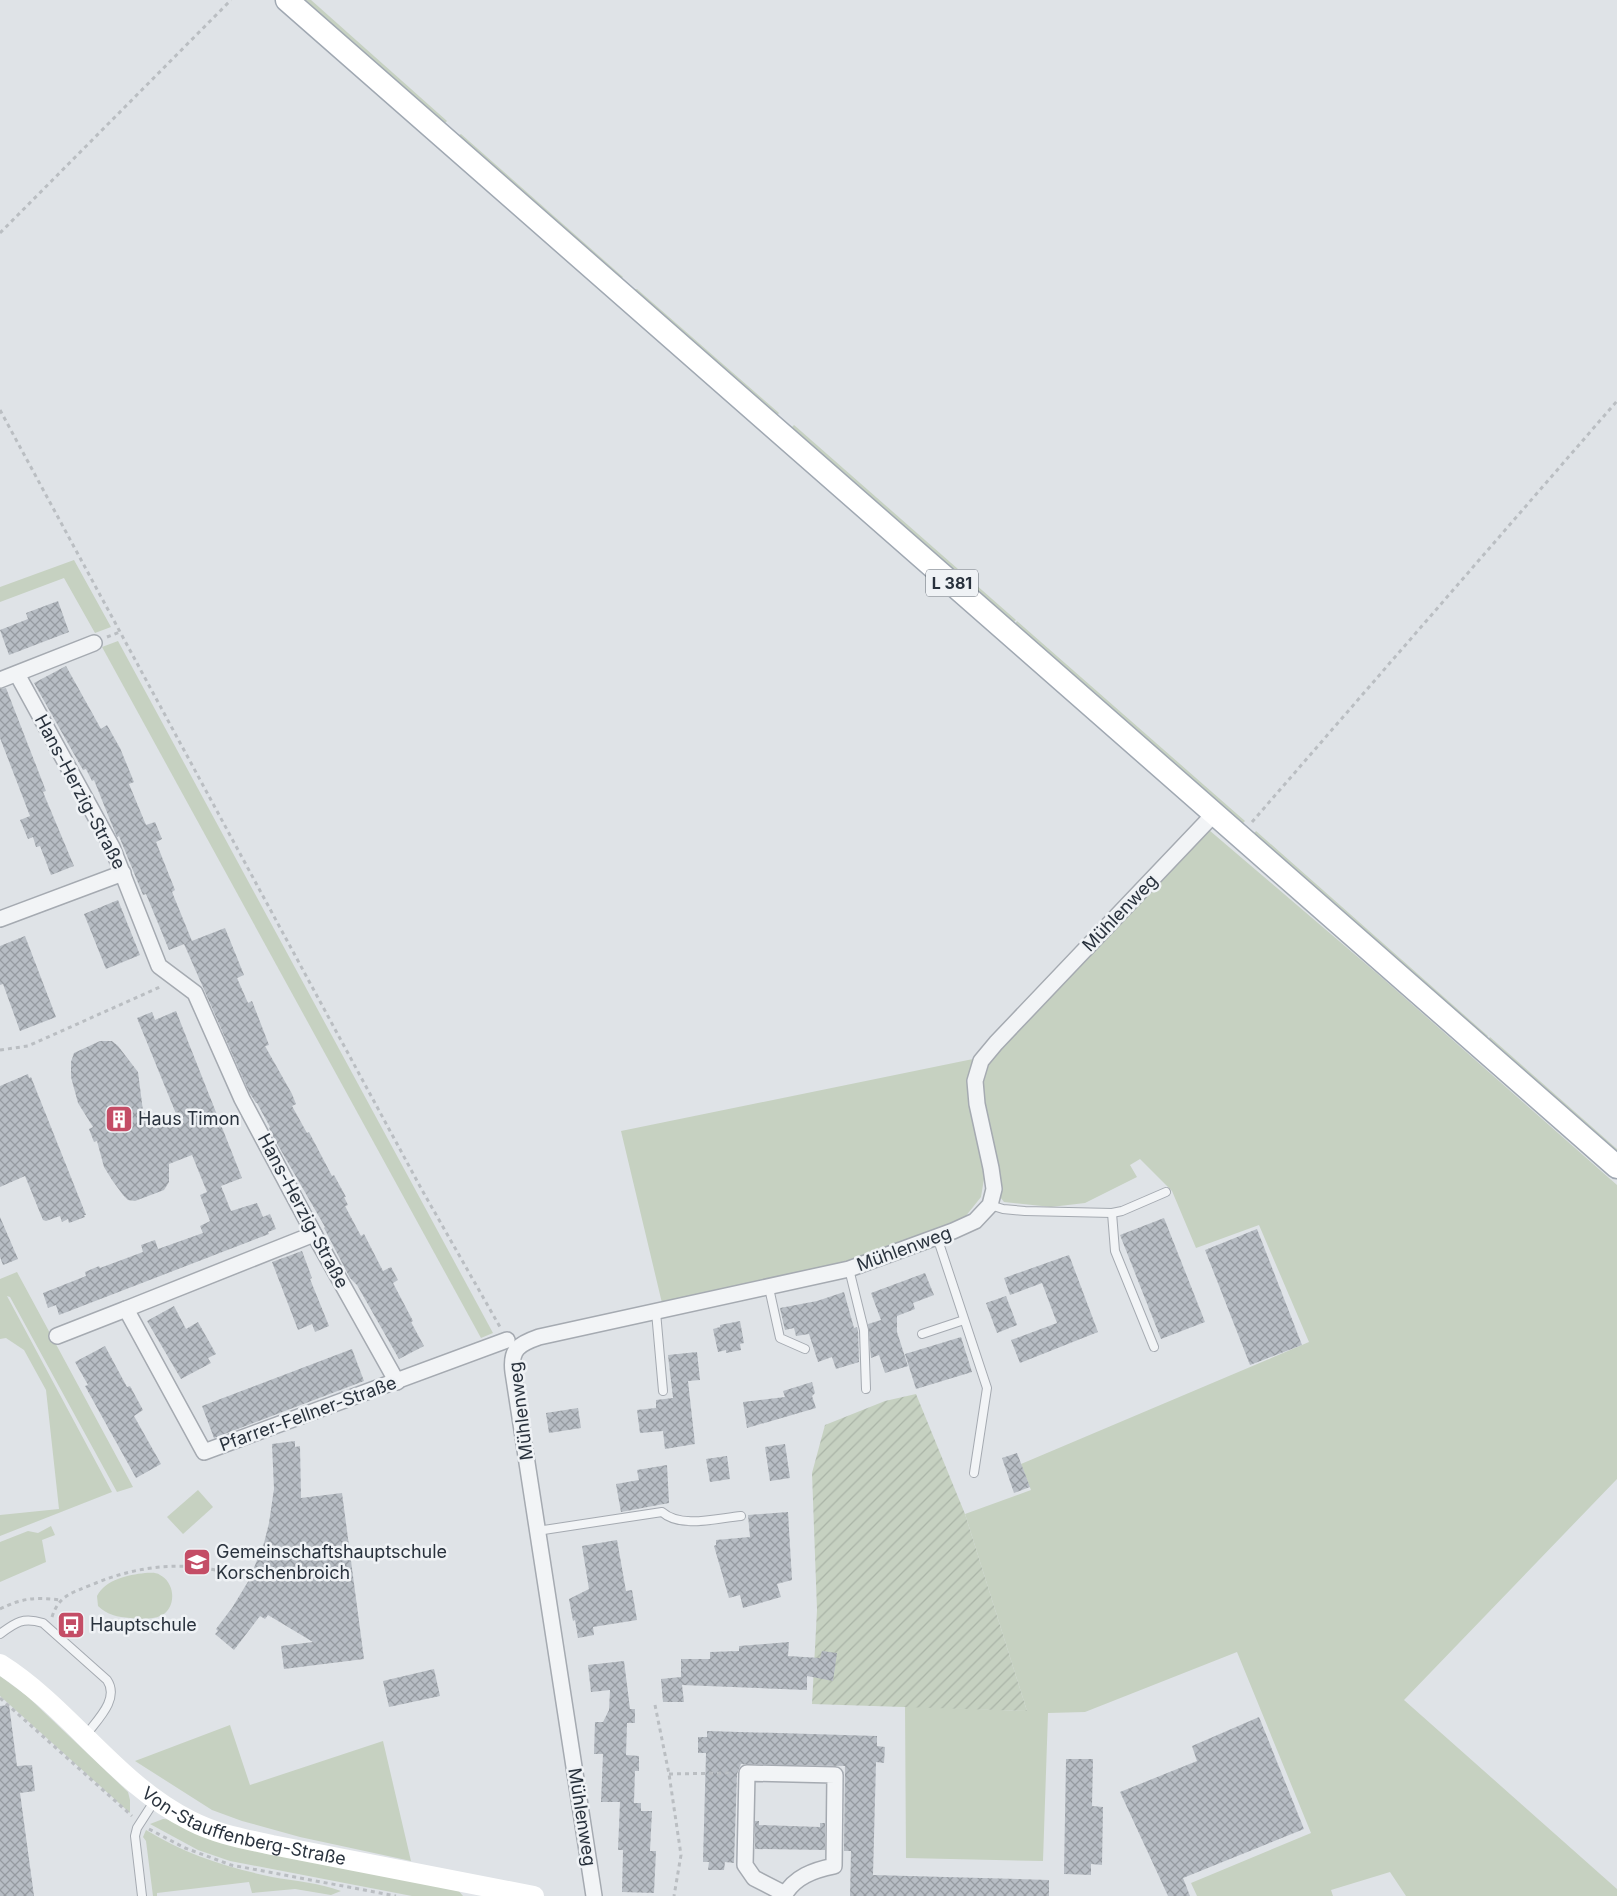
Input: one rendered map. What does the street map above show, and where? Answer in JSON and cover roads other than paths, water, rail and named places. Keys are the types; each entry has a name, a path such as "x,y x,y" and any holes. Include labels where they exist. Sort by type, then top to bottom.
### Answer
{"main road":[{"name":"L 381","path":"287,0 1617,1167"}],"street":[{"path":"0,680 94,643"},
{"name":"Hans-Herzig-Straße","path":"17,674 112,847 159,966 195,993 242,1099 314,1234 397,1382"},
{"name":"Mühlenweg","path":"594,1896 512,1367 514,1352 522,1344 539,1338 849,1270 970,1224 979,1218 990,1205 994,1189 993,1176 974,1090 975,1076 981,1061 1214,814"},
{"path":"0,919 123,873"},
{"path":"57,1336 314,1234"},
{"name":"Pfarrer-Fellner-Straße","path":"126,1309 204,1452 507,1340"},
{"name":"Von-Stauffenberg-Straße","path":"0,1664 28,1685 130,1778 156,1799 191,1821 231,1836 272,1846 477,1890 534,1896"},
{"path":"747,1773 835,1775 834,1866 801,1877 793,1883 784,1895 754,1878 745,1865 747,1773"}],"lane":[{"path":"990,1205 1003,1209 1025,1211 1112,1213 1122,1211 1166,1192"},
{"path":"1112,1213 1116,1251 1154,1347"},
{"path":"937,1237 987,1388 974,1473"},
{"path":"849,1270 864,1330 866,1389"},
{"path":"769,1288 780,1338 806,1349"},
{"path":"656,1312 663,1391"},
{"path":"922,1334 964,1320"},
{"path":"537,1531 662,1512 668,1518 692,1521 741,1516"},
{"path":"0,1634 14,1624 25,1620 38,1621 49,1627 107,1680 112,1690 111,1699 85,1737"},
{"path":"142,1896 136,1832 156,1799"}],"place":[{"name":"Haus Timon","path":"119,1119"},
{"name":"Gemeinschaftshauptschule Korschenbroich","path":"197,1562"},
{"name":"Hauptschule","path":"71,1625"}]}
